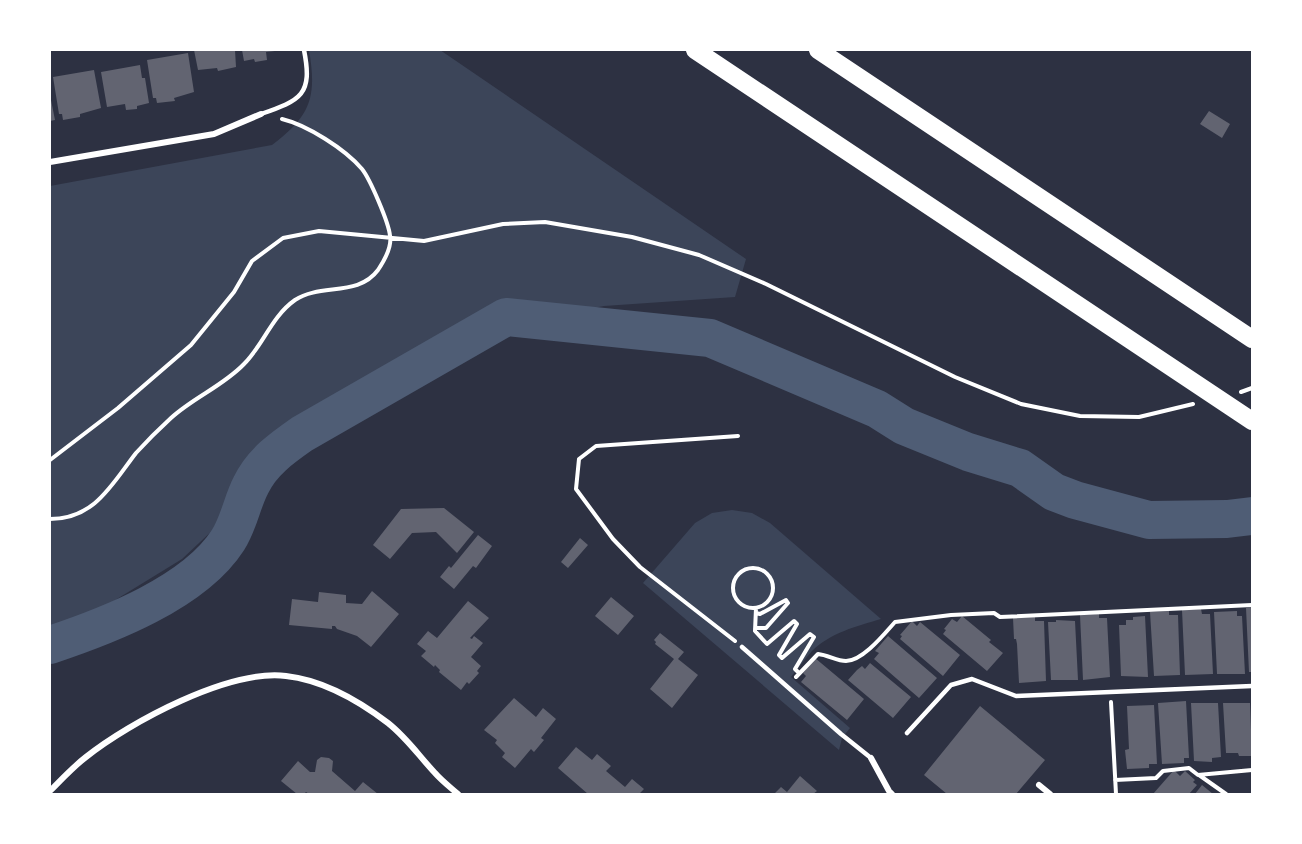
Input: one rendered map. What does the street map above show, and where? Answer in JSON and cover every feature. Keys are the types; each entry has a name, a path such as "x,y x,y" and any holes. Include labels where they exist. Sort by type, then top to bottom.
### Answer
{"highway":[{"path":"695,50 1252,421"},
{"path":"818,50 1246,335"}],"street":[{"path":"50,162 214,134 261,114"},
{"path":"50,791 86,757 129,728 165,708 219,686 249,678 284,675 321,684 352,700 387,723 412,744 435,773 458,795"},
{"path":"871,758 892,795"},
{"path":"1039,785 1050,795"}],"lane":[{"path":"261,114 290,104 304,90 308,68 304,50"},
{"path":"742,647 871,758"},
{"path":"907,733 951,685 964,680 979,681 1016,696 1252,686"}],"path":[{"path":"50,519 74,515 100,499 113,486 146,442 171,418 233,375 246,362 277,316 298,299 327,290 357,286 369,279 386,256 391,237 378,201 362,170 336,145 292,121 261,114"},
{"path":"50,460 118,408 191,345 234,292 252,261 283,238 319,231 424,241 503,224 545,222 632,237 699,255 766,284 955,377 1021,404 1080,416 1139,417 1199,403"},
{"path":"1231,394 1252,388"},
{"path":"738,436 596,446 579,459 576,489 613,539 640,567 742,647"},
{"path":"755,628 766,628 788,603 786,600 760,614 741,604 734,591 738,576 743,571 751,569 759,569 765,573 773,586 773,594 769,601 756,611"},
{"path":"787,687 818,654 845,661 856,659 877,642 895,622 951,615 994,614 1000,617 1252,605"},
{"path":"756,611 755,631 767,644 794,621 797,624 779,655 782,658 810,634 814,637 795,669 800,673"},
{"path":"1110,691 1116,795"},
{"path":"1115,780 1155,778 1163,771 1189,768 1226,795"},
{"path":"1198,775 1252,770"}],"shaded area":[{"path":"309,50 440,50 746,259 735,297 604,306 508,324 384,369 182,559 68,629 50,634 50,186 272,145 295,125 308,104 312,81"},
{"path":"732,510 752,513 770,523 881,619 827,639 812,651 791,677 850,728 842,738 839,750 643,583 695,523 712,513"}],"building":[{"path":"194,50 235,50 236,67 218,71 217,68 198,70"},
{"path":"242,50 275,51 266,52 267,60 255,62 254,59 244,61"},
{"path":"188,53 194,92 174,98 175,101 157,103 156,98 153,98 147,60"},
{"path":"140,65 142,78 145,78 149,103 137,106 137,109 126,110 125,104 107,107 101,72"},
{"path":"94,70 101,108 80,114 80,117 63,120 62,114 59,114 53,77"},
{"path":"50,95 55,120 50,121"},
{"path":"1209,111 1230,124 1222,138 1200,124"},
{"path":"444,508 474,532 457,553 436,532 412,533 390,559 373,545 401,509"},
{"path":"478,535 492,546 476,568 473,566 454,589 440,577 449,566 451,568"},
{"path":"580,538 588,545 568,568 561,562"},
{"path":"372,591 399,614 371,647 357,636 337,629 335,626 332,626 332,629 289,625 292,599 318,602 319,592 346,595 346,603 362,604"},
{"path":"611,597 634,616 618,635 595,616"},
{"path":"468,601 489,618 470,638 474,636 483,643 471,657 481,666 477,671 479,673 461,690 439,672 440,670 435,665 434,667 421,656 426,651 417,644 428,631 437,638"},
{"path":"1252,607 1252,672 1249,672 1246,608"},
{"path":"1201,609 1202,614 1210,614 1213,674 1185,675 1182,610"},
{"path":"1169,611 1169,615 1178,615 1180,675 1154,676 1150,612"},
{"path":"1237,611 1237,616 1242,616 1245,674 1217,674 1214,612"},
{"path":"1099,614 1099,618 1107,618 1110,677 1083,680 1080,615"},
{"path":"962,616 1003,653 987,671 943,634 952,619 957,622"},
{"path":"1145,616 1148,677 1121,676 1119,625 1126,625 1126,620 1133,620 1133,617"},
{"path":"1035,617 1035,621 1044,621 1046,681 1019,683 1013,618"},
{"path":"1056,620 1075,621 1078,680 1051,680 1048,622 1056,622"},
{"path":"912,621 917,626 920,622 960,655 943,676 900,639 902,636 900,635"},
{"path":"660,633 684,652 678,659 698,675 672,708 650,689 674,659 655,644 654,640"},
{"path":"888,636 937,678 919,698 874,659 879,653 875,651"},
{"path":"815,658 864,699 847,720 801,682 806,676 803,673"},
{"path":"870,663 911,697 893,718 848,680 862,666 865,669"},
{"path":"514,698 536,717 543,708 556,719 541,738 544,740 534,752 531,749 515,768 502,757 505,753 495,743 497,740 484,730"},
{"path":"1186,701 1189,758 1184,758 1184,763 1162,764 1158,703"},
{"path":"1191,703 1218,703 1221,757 1212,758 1212,762 1194,761"},
{"path":"1223,703 1250,703 1252,756 1226,753"},
{"path":"1154,705 1157,764 1149,764 1149,768 1127,769 1125,750 1129,749 1127,706"},
{"path":"980,706 1045,760 1016,794 947,794 924,775"},
{"path":"576,747 592,760 597,754 611,766 606,771 625,787 632,779 644,789 639,794 588,794 558,768"},
{"path":"321,757 333,761 332,771 355,791 363,782 378,794 309,794 306,792 297,794 281,781 298,761 310,772 315,772 317,760"},
{"path":"1174,770 1180,776 1185,771 1197,785 1189,794 1153,794"},
{"path":"800,776 817,791 813,794 774,794 781,787 787,792"},
{"path":"1202,785 1213,794 1195,794"}],"waterway":[{"path":"50,645 97,628 172,592 213,559 228,540 256,477 280,450 302,434 506,317 710,338 877,409 904,426 968,452 1020,468 1054,492 1075,500 1149,520 1227,519 1252,516"}]}
